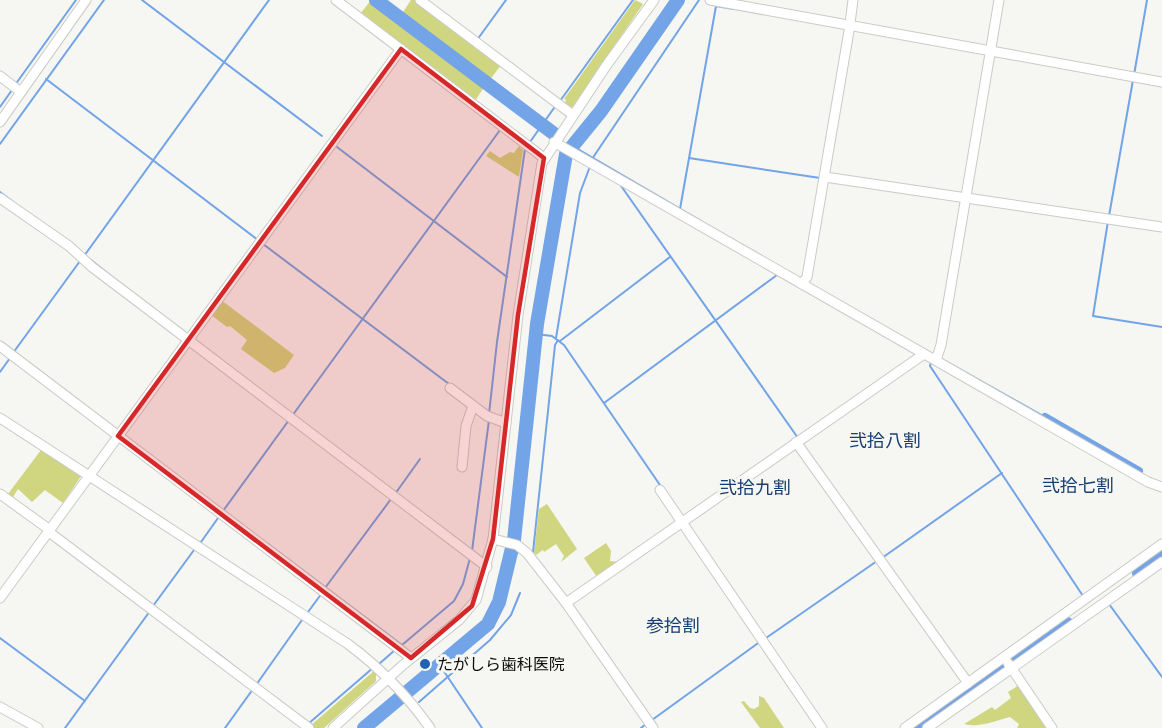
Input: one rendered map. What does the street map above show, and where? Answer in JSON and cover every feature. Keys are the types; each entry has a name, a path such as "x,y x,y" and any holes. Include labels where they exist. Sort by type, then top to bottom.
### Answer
{"street":[{"path":"0,122 16,89 86,0"},
{"path":"336,0 399,51 544,158"},
{"path":"420,0 573,115"},
{"path":"333,728 411,658 459,620 472,606 480,591 493,539 518,315 544,158 557,144 573,115 654,0"},
{"path":"710,0 1162,82"},
{"path":"804,281 824,178 853,0"},
{"path":"937,358 999,0"},
{"path":"0,598 399,51"},
{"path":"0,76 16,89"},
{"path":"557,144 804,281 924,354 937,358 1148,482 1162,487"},
{"path":"824,178 1162,227"},
{"path":"0,198 69,246 92,267 487,567"},
{"path":"0,346 411,658"},
{"path":"566,603 924,354"},
{"path":"450,388 490,417 507,423"},
{"path":"462,467 466,426 473,406"},
{"path":"0,418 340,639 376,666 403,694 430,728"},
{"path":"798,441 968,683"},
{"path":"660,490 822,728"},
{"path":"0,494 307,726"},
{"path":"493,539 514,544 527,553 566,603 653,728"},
{"path":"948,706 968,683 1010,664 1162,544"},
{"path":"905,728 925,724 948,706 1162,562"},
{"path":"1010,664 1052,728"},
{"path":"0,707 38,728"}],"highlighted area":[{"path":"401,49 544,158 518,315 493,539 472,606 411,658 118,436"}],"green space":[{"path":"371,0 484,87 475,101 361,13"},
{"path":"411,0 417,0 501,65 489,81 401,15"},
{"path":"635,0 643,4 571,109 565,104 564,99"},
{"path":"519,146 523,150 519,177 486,156 490,151 500,158 510,152 514,153"},
{"path":"221,300 294,355 285,368 274,373 241,349 247,340 230,326 227,327 211,315"},
{"path":"41,450 81,476 63,503 45,490 32,502 18,489 13,497 8,494"},
{"path":"547,504 577,549 561,562 564,556 556,544 544,552 543,550 536,555 534,553 539,509"},
{"path":"606,543 611,551 610,561 619,562 597,577 584,558"},
{"path":"374,671 376,681 324,728 310,726"},
{"path":"1021,684 1048,726 1045,728 1017,728 1019,724 1010,717 981,725 964,724 992,707 995,710 1011,698 1008,692"},
{"path":"759,696 764,698 784,728 760,728 741,702 744,701 754,709 759,706"}],"waterway":[{"path":"15,85 76,0"},
{"path":"0,144 104,0"},
{"path":"142,0 322,136"},
{"path":"84,256 269,0"},
{"path":"376,0 553,133"},
{"path":"477,40 506,0"},
{"path":"560,101 633,0"},
{"path":"364,728 488,624 499,602 514,540 537,324 566,154 601,111 678,0"},
{"path":"592,159 699,0"},
{"path":"1134,75 1147,0"},
{"path":"716,6 734,9"},
{"path":"680,209 716,6"},
{"path":"46,79 258,240"},
{"path":"1109,216 1133,80"},
{"path":"0,107 12,90"},
{"path":"530,142 554,108"},
{"path":"292,416 500,130"},
{"path":"571,145 701,221"},
{"path":"337,147 507,277"},
{"path":"489,414 525,149"},
{"path":"689,158 820,178"},
{"path":"556,338 580,193 589,169"},
{"path":"619,183 798,438"},
{"path":"0,192 12,201"},
{"path":"1108,221 1093,316 1162,327"},
{"path":"263,244 449,384"},
{"path":"560,341 670,257"},
{"path":"91,260 112,277"},
{"path":"13,353 80,261"},
{"path":"604,403 777,275"},
{"path":"536,334 552,336 564,345 662,488"},
{"path":"533,552 555,345 558,340"},
{"path":"0,372 10,358"},
{"path":"940,358 1045,417"},
{"path":"931,362 930,366 1083,596"},
{"path":"1045,417 1139,471"},
{"path":"223,511 289,420"},
{"path":"472,551 489,420"},
{"path":"395,494 420,459"},
{"path":"882,558 1002,473"},
{"path":"325,588 391,499"},
{"path":"201,542 218,518"},
{"path":"268,544 402,645"},
{"path":"153,606 194,550"},
{"path":"1139,573 1162,556"},
{"path":"402,645 454,601 463,584 470,558"},
{"path":"766,638 877,561"},
{"path":"308,612 322,593"},
{"path":"419,702 490,640 511,615 520,593"},
{"path":"1109,604 1162,677"},
{"path":"65,728 150,611"},
{"path":"256,685 302,620"},
{"path":"919,728 1067,624"},
{"path":"0,638 85,701"},
{"path":"652,720 761,641"},
{"path":"379,664 395,650"},
{"path":"216,652 240,671"},
{"path":"439,664 482,728"},
{"path":"308,724 374,667"},
{"path":"225,728 253,689"},
{"path":"641,728 646,724"}],"place":[{"name":"たがしら歯科医院","path":"425,664"}],"district":[{"name":"弐拾八割","path":"885,440"},
{"name":"弐拾七割","path":"1078,485"},
{"name":"弐拾九割","path":"755,487"},
{"name":"参拾割","path":"673,625"}]}
